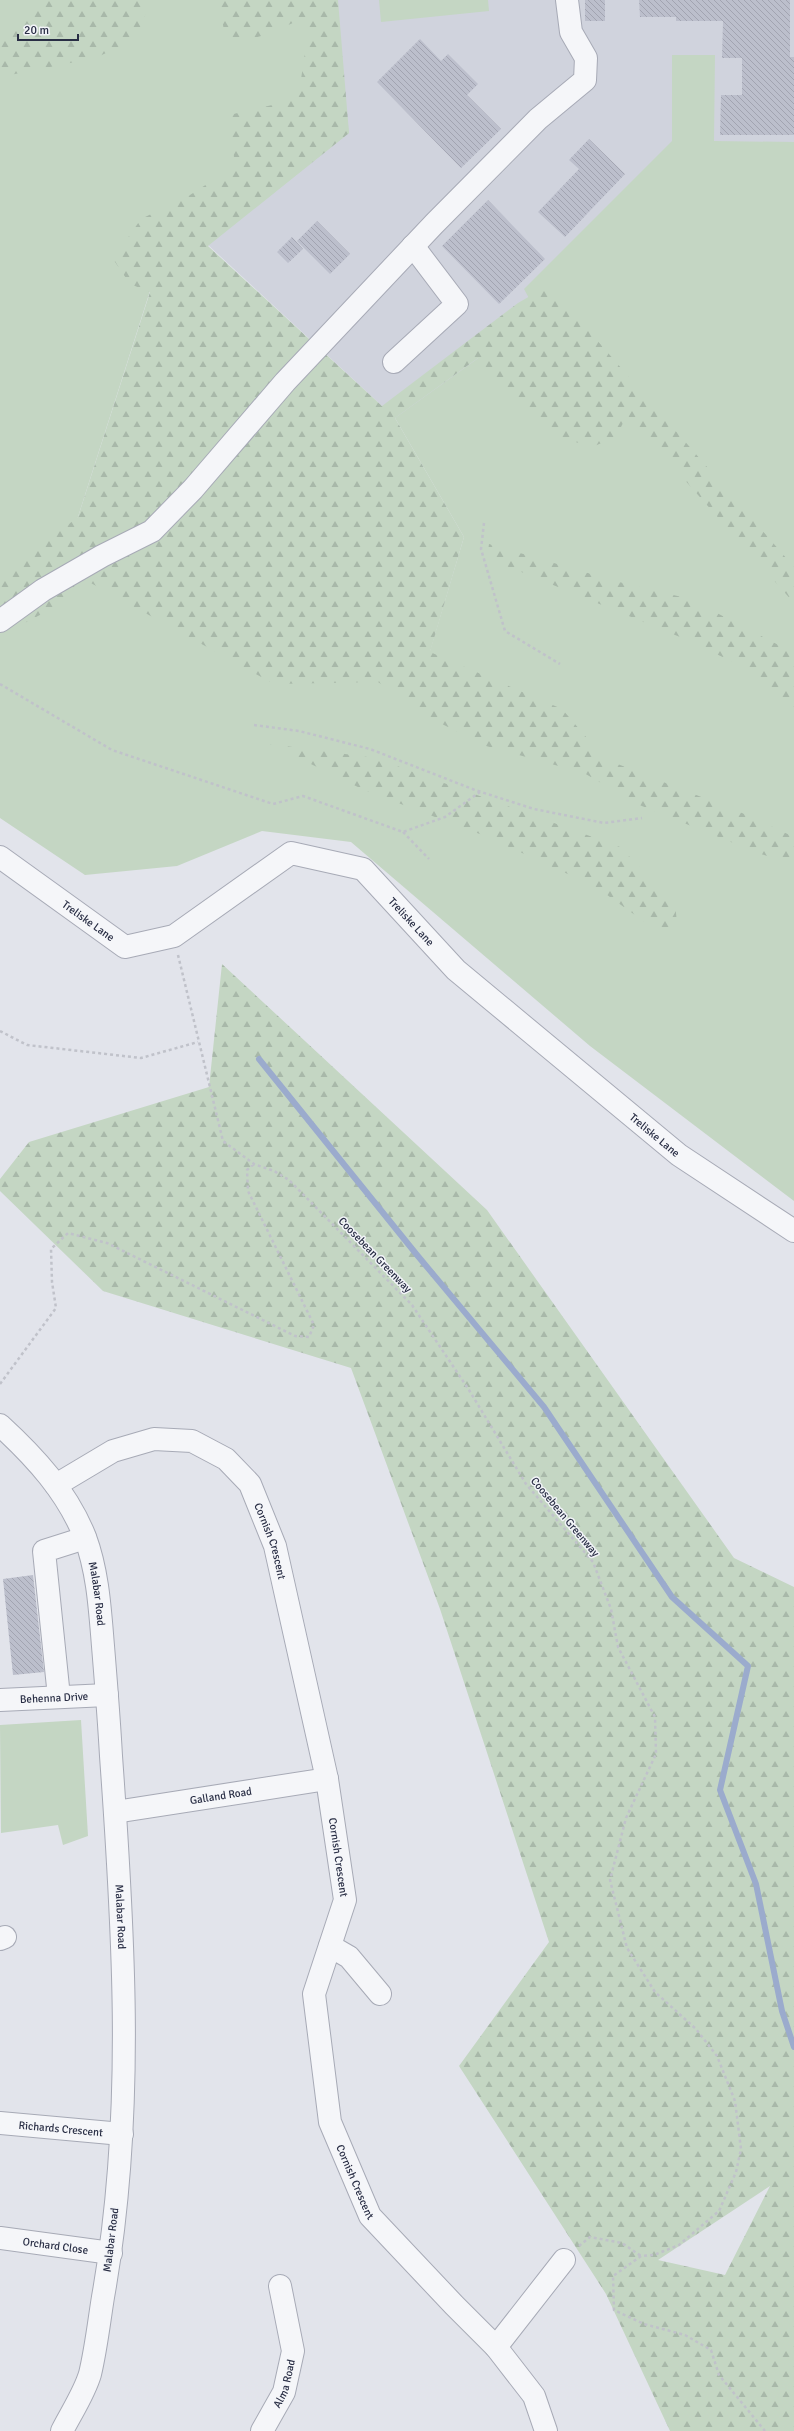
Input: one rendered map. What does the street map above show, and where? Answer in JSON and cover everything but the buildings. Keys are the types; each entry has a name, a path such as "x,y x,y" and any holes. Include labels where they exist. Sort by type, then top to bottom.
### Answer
{"street":[{"path":"0,621 43,590 102,556 152,531 193,489 285,382 413,246 538,119 585,80 586,58 571,32 567,0"},
{"path":"394,362 457,304 413,246"},
{"name":"Treliske Lane","path":"0,857 125,947 174,936 291,853 363,869 456,970 680,1155 794,1230"},
{"name":"Malabar Road","path":"0,1425 22,1445 56,1485 71,1508 85,1538 93,1564 99,1603 115,1812 124,1987 122,2134 111,2253 89,2376 62,2431"},
{"name":"Cornish Crescent","path":"56,1485 113,1451 154,1439 192,1441 226,1459 250,1484 275,1546 327,1779 345,1900 314,1994 330,2122 370,2216 496,2347 534,2396 546,2431"},
{"path":"59,1697 44,1551 85,1538"},
{"name":"Behenna Drive","path":"0,1700 107,1695"},
{"name":"Galland Road","path":"115,1812 327,1779"},
{"path":"330,1946 348,1957 380,1994"},
{"name":"Richards Crescent","path":"0,2123 122,2134"},
{"name":"Orchard Close","path":"0,2238 111,2253"},
{"path":"496,2347 564,2260"},
{"name":"Alma Road","path":"262,2431 284,2392 293,2351 280,2286"}],"path":[{"path":"484,524 481,549 505,632 560,664"},
{"path":"0,684 112,750 273,804 302,796 403,832 429,859"},
{"path":"254,726 300,732 370,749 480,792 534,809 604,823 642,818"},
{"path":"403,832 445,817 480,792"},
{"name":"Coosebean Greenway","path":"174,936 198,1042 223,1141 254,1164 274,1171 289,1180 412,1305 469,1390 526,1484 593,1562 611,1609 618,1647 655,1717 656,1754 626,1818 610,1880 627,1948 655,1992 696,2029 717,2056 735,2101 742,2149 736,2172 719,2211 680,2245 654,2255 641,2256 613,2276 614,2310 644,2324 685,2335 711,2350 719,2375 765,2431"},
{"path":"0,1031 27,1045 141,1058 198,1042"},
{"path":"0,1384 56,1308 52,1282 51,1249 68,1233 107,1243 295,1336 309,1337 314,1325 248,1191 247,1170 254,1164"},
{"path":"564,2260 590,2237 622,2243 641,2256"}],"shaded area":[{"path":"333,0 794,0 794,603 395,418 207,244"}],"green space":[{"path":"0,0 333,0 349,133 150,291 62,567 421,681 464,537 395,418 538,315 524,289 672,141 672,55 715,55 714,141 794,142 794,1201 590,1046 351,842 262,831 177,866 85,875 0,818"},
{"path":"40,0 147,0 146,13 135,40 95,58 0,77 0,37 36,12"},
{"path":"219,0 338,0 349,133 208,246 382,406 518,303 549,285 794,567 794,603 627,415 616,437 592,447 549,434 517,404 478,358 395,418 464,537 430,652 562,709 605,759 747,815 794,837 794,865 758,853 637,804 584,773 486,746 430,718 378,682 274,684 89,582 55,607 0,636 0,572 19,562 78,517 150,292 130,284 113,259 141,219 190,195 235,166 229,115 298,99 308,33 295,22 268,34 240,42 224,31"},
{"path":"379,0 488,0 489,11 381,22"},
{"path":"489,544 615,581 690,599 794,653 794,709 744,667 680,637 487,558"},
{"path":"270,744 375,758 620,847 675,903 677,923 660,933 596,887 485,836 364,790"},
{"path":"222,964 487,1210 734,1558 794,1587 794,2431 670,2431 606,2294 459,2066 549,1942 440,1609 351,1368 103,1291 0,1191 0,1179 29,1142 209,1087","holes":["770,2186 725,2275 658,2260"]},
{"path":"81,1720 88,1836 63,1845 58,1825 1,1833 0,1725"}],"waterway":[{"path":"259,1059 417,1255 544,1407 672,1597 748,1666 720,1790 756,1884 782,2011 794,2047"}]}
